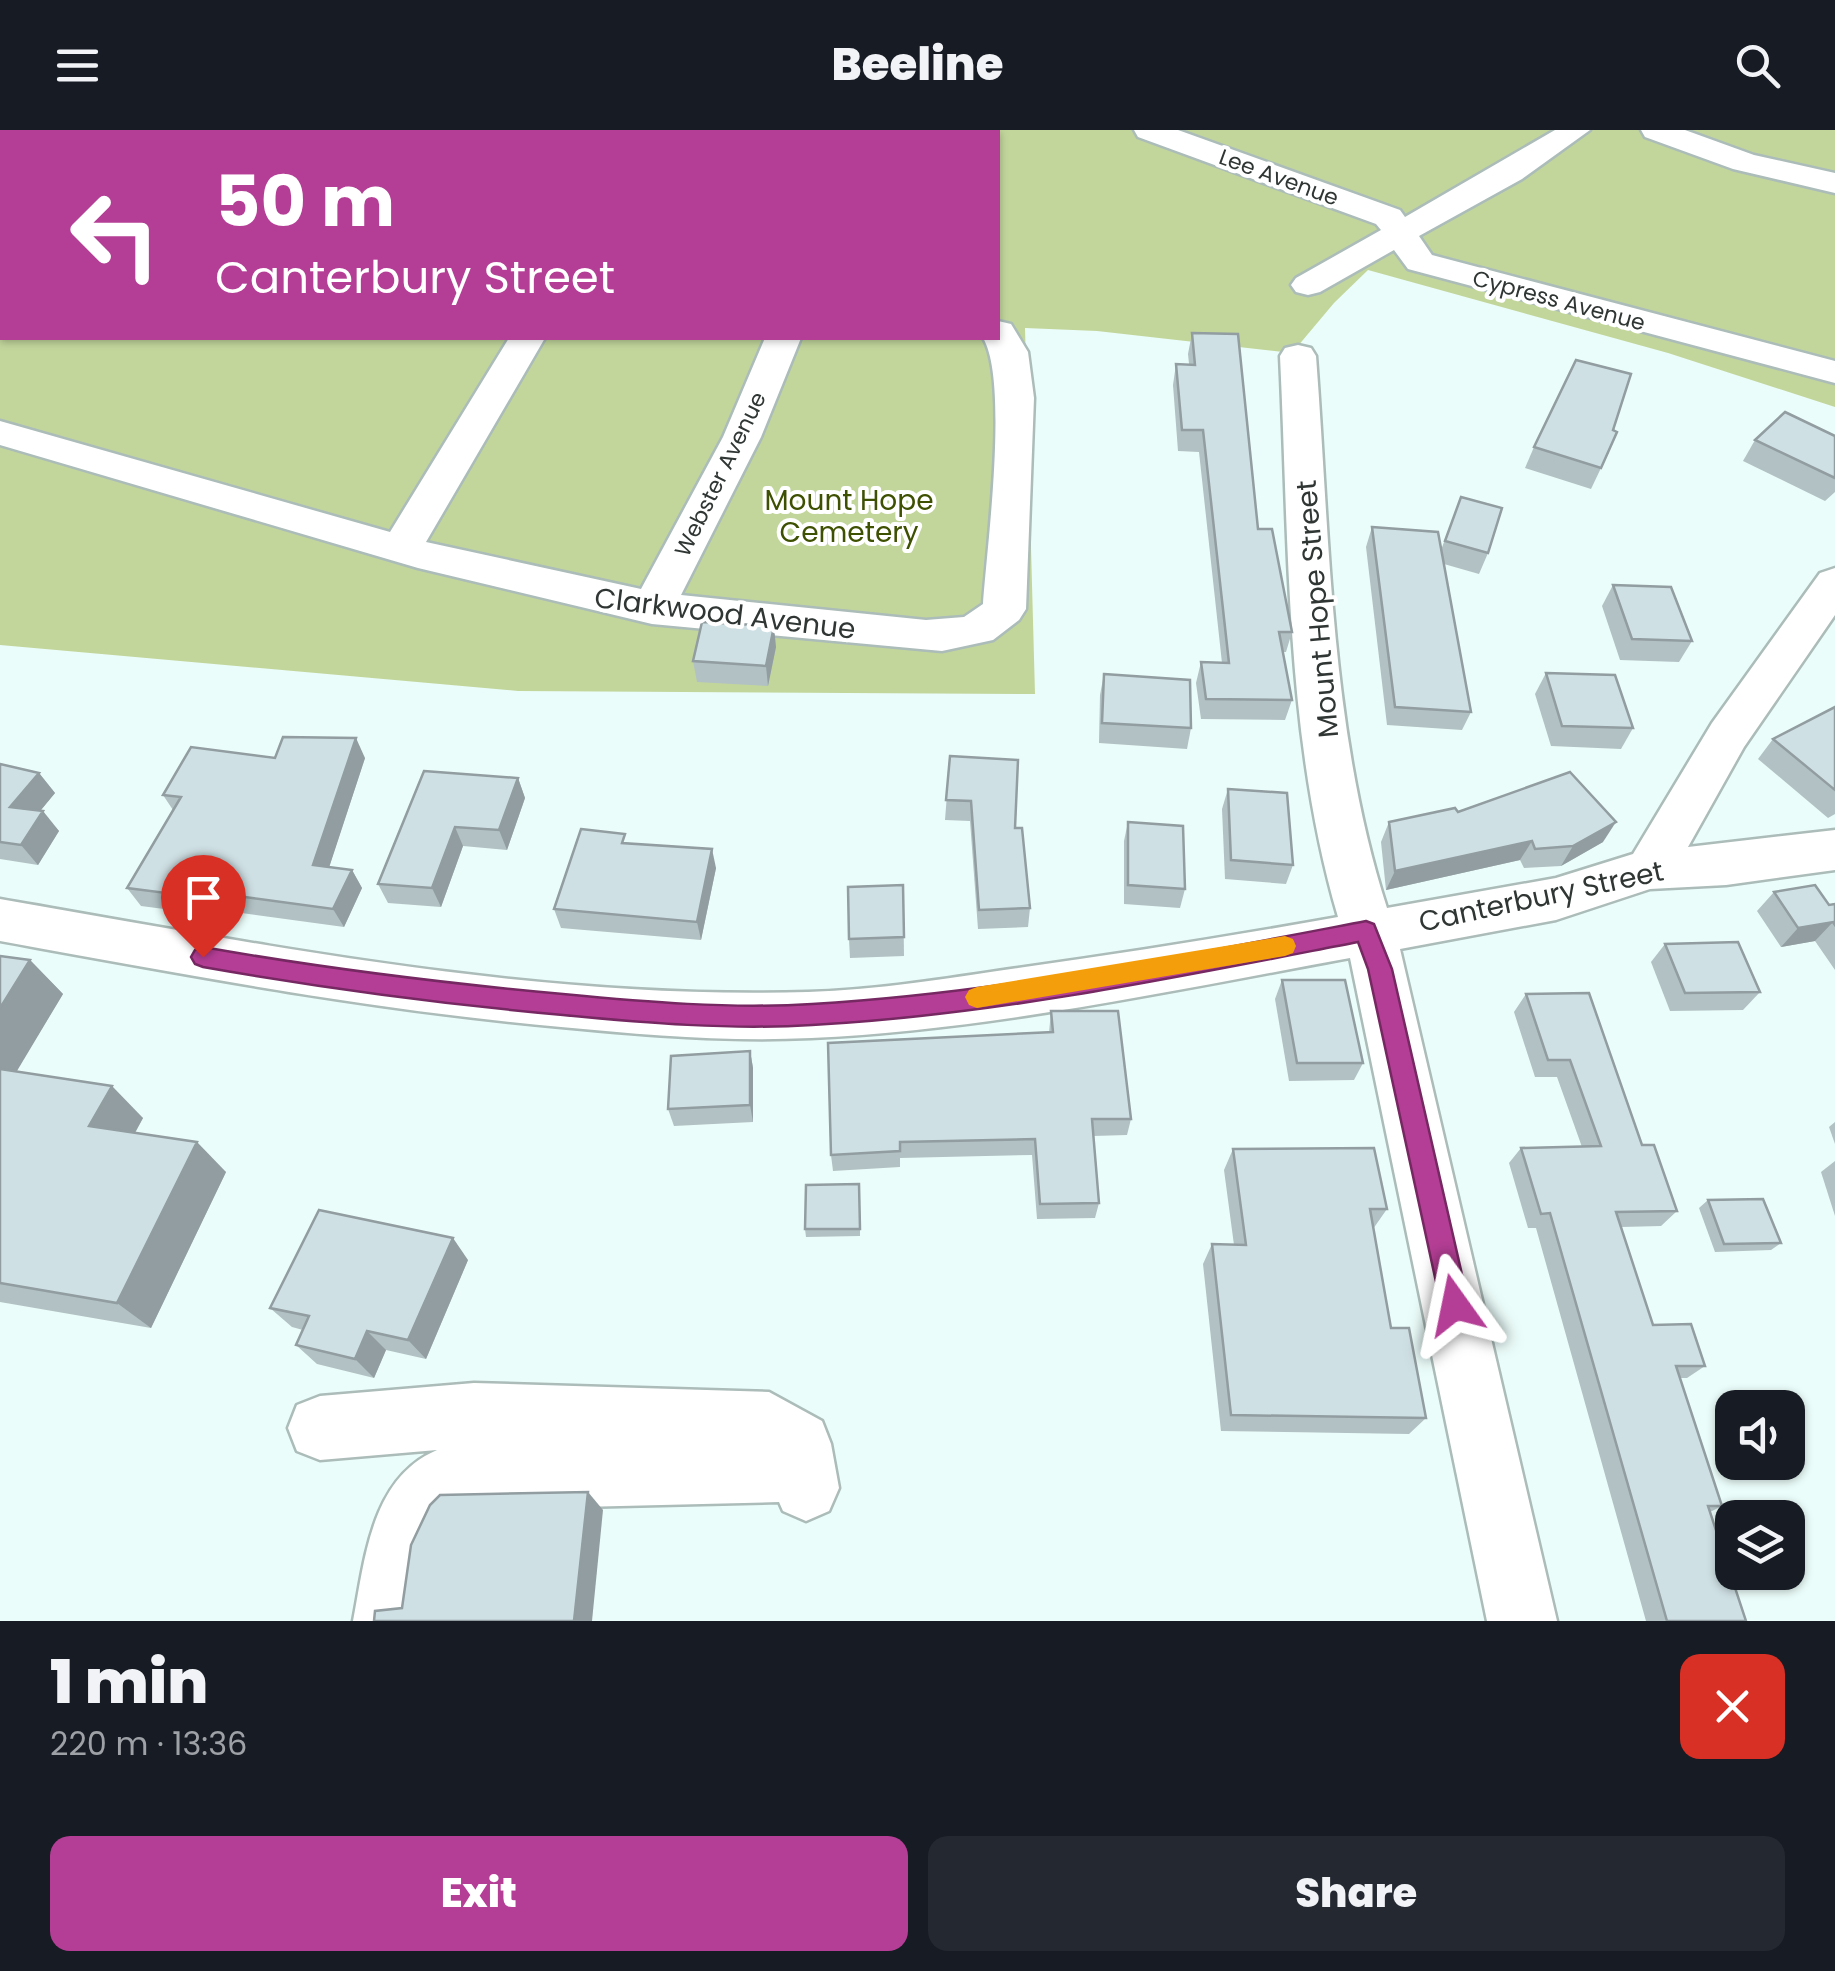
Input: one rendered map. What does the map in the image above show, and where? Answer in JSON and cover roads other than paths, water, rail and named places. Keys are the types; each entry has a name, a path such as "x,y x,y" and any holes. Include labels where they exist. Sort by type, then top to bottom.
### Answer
{"street":[{"name":"Lee Avenue","path":"1149,130 1388,217 1403,234"},
{"path":"1308,285 1358,254 1403,234 1575,130"},
{"path":"1656,130 1744,162 1835,183"},
{"name":"Cypress Avenue","path":"1403,234 1420,262 1835,372"},
{"name":"Clarkwood Avenue","path":"0,433 522,582 652,609 811,628 946,635 977,630 1004,610 1015,398 1010,352 1000,335"},
{"path":"401,548 526,340"},
{"name":"Webster Avenue","path":"652,609 742,437 782,340"},
{"name":"Mount Hope Street","path":"1298,356 1322,726 1366,930 1380,969 1522,1621"},
{"path":"1650,869 1728,735 1835,583"},
{"name":"Canterbury Street","path":"0,920 313,976 682,1016 811,1015 937,1003 1168,968 1556,899 1650,869 1835,850"},
{"path":"320,1428 474,1415 770,1424 800,1444 805,1479 448,1478 422,1498 404,1534 388,1621"}],"park label":[{"name":"Mount Hope Cemetery","path":"849,516"}]}
